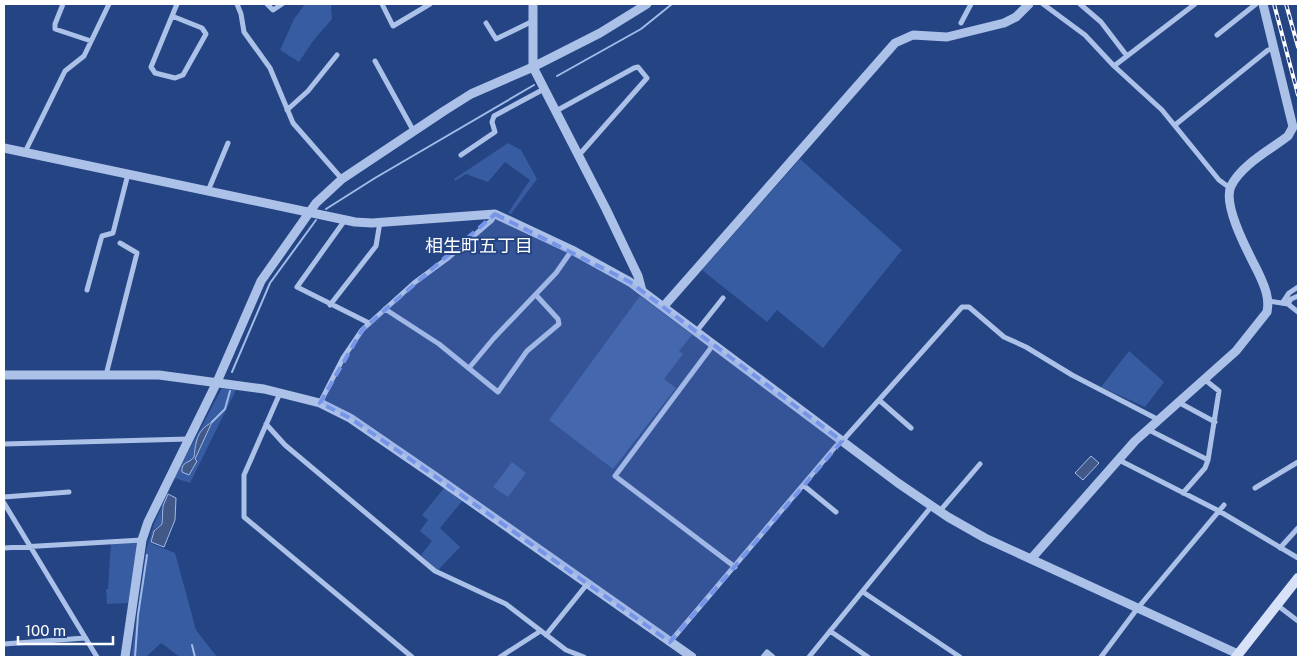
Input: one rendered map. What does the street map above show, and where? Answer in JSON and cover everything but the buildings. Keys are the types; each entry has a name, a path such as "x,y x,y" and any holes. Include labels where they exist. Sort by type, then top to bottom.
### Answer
{"main road":[{"path":"1239,656 1298,578"}],"street":[{"path":"63,4 55,24 56,29 91,41"},
{"path":"25,152 65,71 84,56 108,4"},
{"path":"172,16 202,28 206,34 183,75 178,78 155,73 151,70 172,16 177,4"},
{"path":"237,4 244,32 270,68 297,130 342,179"},
{"path":"266,4 273,10 282,4"},
{"path":"382,4 393,26 430,4"},
{"path":"533,4 533,67 579,155 638,276 642,291"},
{"path":"125,657 142,540 162,491 217,382 261,281 309,212 342,179 413,130 471,94 533,67 600,33 647,4"},
{"path":"960,23 971,4"},
{"path":"664,306 895,43 914,35 947,38 1004,23 1016,17 1029,4"},
{"path":"1043,4 1085,36 1114,66 1162,110 1219,180 1230,188"},
{"path":"1080,4 1101,22 1127,56"},
{"path":"1180,4 1186,10"},
{"path":"1114,66 1194,4"},
{"path":"1217,34 1256,4"},
{"path":"1031,559 1147,428 1236,351 1267,312 1268,301 1264,284 1232,214 1229,198 1230,188 1248,167 1288,136 1293,127 1263,4"},
{"path":"486,23 496,39 533,21"},
{"path":"1175,125 1268,50 1274,48"},
{"path":"287,110 308,91 337,55"},
{"path":"375,61 413,130"},
{"path":"556,112 634,68 638,67 646,75 647,78 579,155"},
{"path":"461,155 495,132 492,122 494,116 544,89"},
{"path":"208,191 228,144"},
{"path":"4,148 345,220 380,222 495,214 603,266 642,291 935,509 973,532 1239,656"},
{"path":"87,290 101,239 104,235 113,233 128,174"},
{"path":"320,403 347,350 369,323 414,283 448,258 492,220 495,214"},
{"path":"345,220 297,287 369,323"},
{"path":"330,305 376,246 380,222"},
{"path":"106,375 137,253 120,243"},
{"path":"469,368 494,338 556,273 572,250"},
{"path":"1285,303 1290,293 1298,287"},
{"path":"385,309 437,343 498,392 527,352 559,324 558,319 536,295"},
{"path":"1285,303 1298,296"},
{"path":"696,332 723,298"},
{"path":"1268,301 1285,303 1298,312"},
{"path":"670,642 842,441 962,307 966,306 1004,337 1026,347 1072,375 1157,419"},
{"path":"713,345 615,476 735,567"},
{"path":"4,375 159,375 281,392 320,403 350,418 588,582 692,657"},
{"path":"1183,493 1205,468 1215,422 1219,391 1204,379"},
{"path":"281,392 244,476 244,516 412,657"},
{"path":"879,400 911,428"},
{"path":"1178,402 1215,422"},
{"path":"266,424 285,445 427,565 506,604 529,621 539,632 566,650 584,657"},
{"path":"1147,428 1208,460"},
{"path":"4,444 188,439"},
{"path":"1119,460 1218,511 1298,558"},
{"path":"1255,488 1298,462"},
{"path":"809,657 935,509 980,464"},
{"path":"803,486 836,512"},
{"path":"4,497 69,492"},
{"path":"4,502 96,657"},
{"path":"1101,657 1136,609 1224,505"},
{"path":"1280,548 1298,528"},
{"path":"4,548 142,540"},
{"path":"546,635 588,582"},
{"path":"864,592 960,657"},
{"path":"1277,605 1298,621"},
{"path":"830,631 868,657"},
{"path":"500,657 539,632"},
{"path":"4,644 85,638"},
{"path":"763,657 767,652 774,657"}],"highlighted area":[{"path":"495,214 630,282 842,441 670,642 350,418 320,403 362,330"}],"shaded area":[{"path":"305,4 331,4 332,19 313,41 299,62 280,50 294,19"},
{"path":"508,143 521,150 537,179 511,214 508,213 530,180 505,162 488,182 466,174 455,181 454,179"},
{"path":"800,159 902,250 823,348 777,310 767,322 702,270"},
{"path":"640,296 692,335 679,351 683,354 664,379 676,388 613,469 549,420"},
{"path":"1129,351 1164,382 1145,407 1101,387"},
{"path":"222,388 235,390 190,483 175,478 171,486 175,477"},
{"path":"212,422 195,459 197,461 189,475 182,472 184,464 194,457 200,433"},
{"path":"1091,456 1099,463 1083,480 1075,473"},
{"path":"512,462 526,473 508,497 493,487"},
{"path":"445,487 463,500 440,528 460,547 438,570 421,555 432,541 420,531 428,520 422,515"},
{"path":"168,494 176,498 175,520 164,547 151,542 154,531 162,524 163,506"},
{"path":"162,506 161,524 154,529 150,543 175,553 196,630 217,657 180,657 161,643 146,657 131,657 146,551 154,524"},
{"path":"136,542 138,545 128,603 107,604 106,589 108,589 111,543"}],"waterway":[{"path":"557,76 641,29 672,4"},
{"path":"326,209 375,178 534,85"},
{"path":"232,372 270,283 316,220"},
{"path":"212,422 225,409 230,391"},
{"path":"135,657 138,615 147,555"},
{"path":"192,645 195,657"}],"railway":[{"path":"1274,4 1298,95"},
{"path":"1286,4 1298,47"}],"district":[{"name":"相生町五丁目","path":"479,245"}]}
